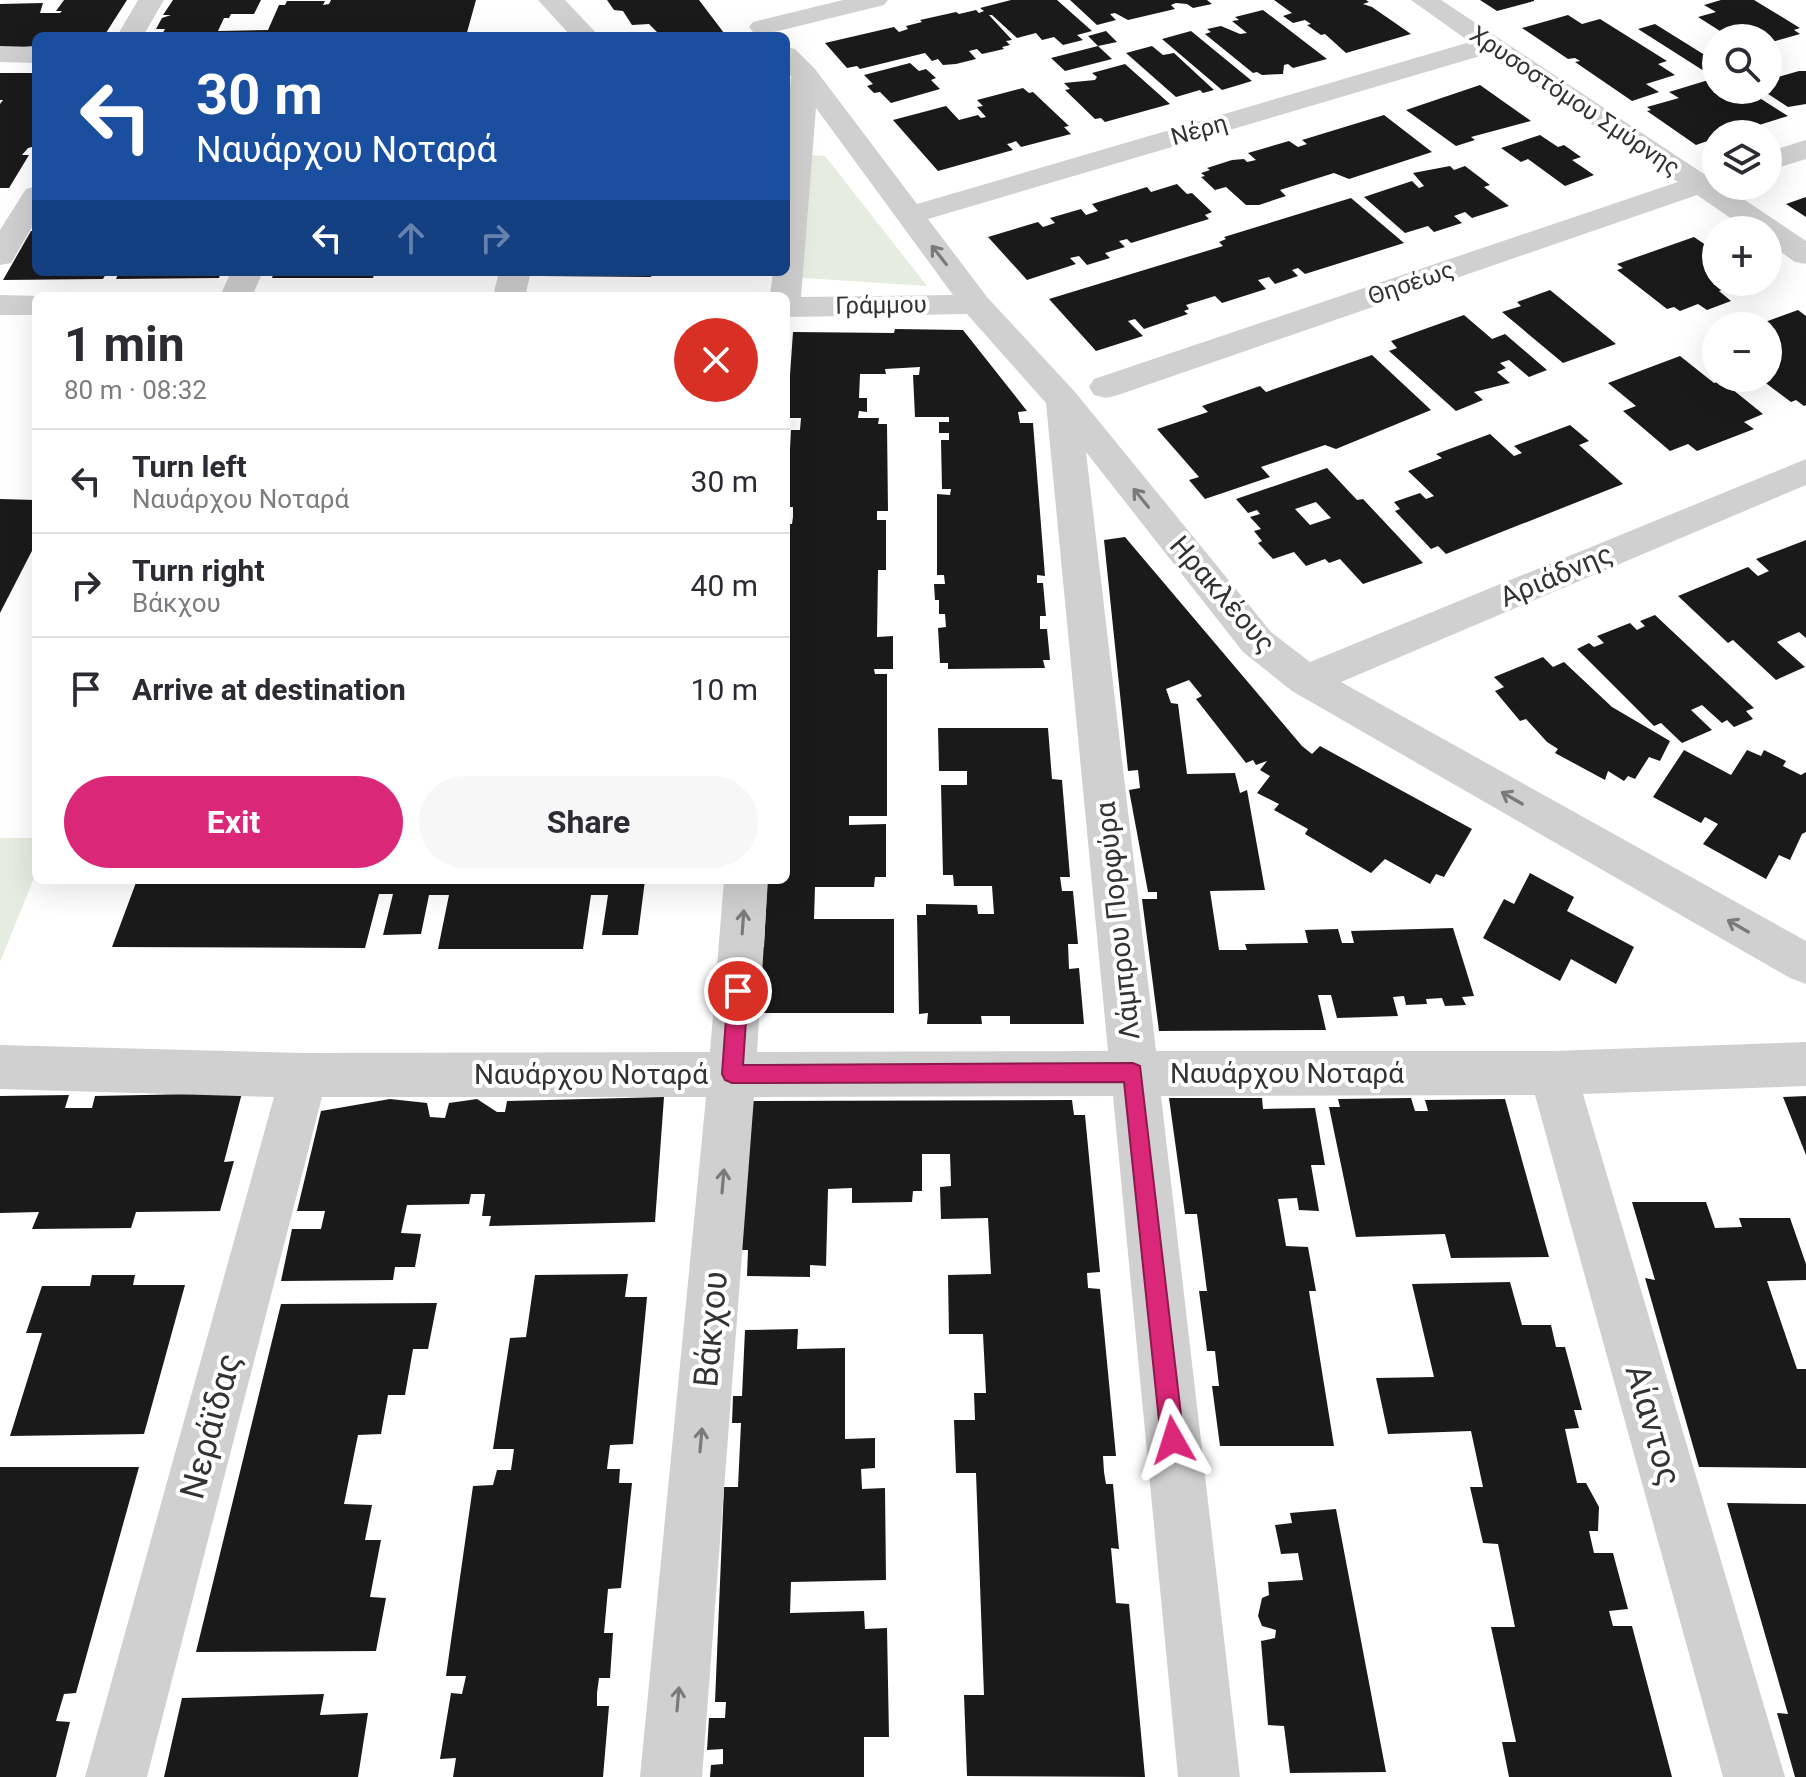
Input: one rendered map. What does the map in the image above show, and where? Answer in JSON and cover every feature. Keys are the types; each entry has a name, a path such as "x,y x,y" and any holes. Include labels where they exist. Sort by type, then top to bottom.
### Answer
{"street":[{"path":"132,32 151,0"},
{"path":"551,0 582,32"},
{"path":"760,24 875,0"},
{"name":"Χρυσοστόμου Σμύρνης","path":"1424,0 1489,45 1702,178"},
{"name":"Νέρη","path":"908,216 1489,45"},
{"path":"0,54 32,55"},
{"path":"790,204 796,65"},
{"name":"Ηρακλέους","path":"796,65 976,304 1084,393 1257,642 1306,680 1806,964"},
{"path":"1782,157 1806,149"},
{"name":"Θησέως","path":"1084,393 1702,184"},
{"name":"Χρυσοστόμου Σμύρνης","path":"1732,200 1806,255"},
{"path":"0,256 32,202"},
{"name":"Γράμμου","path":"790,307 976,304"},
{"path":"0,305 32,305"},
{"name":"Λάμπρου Πορφύρα","path":"1084,393 1133,1072 1209,1777"},
{"name":"Αριάδνης","path":"1306,680 1806,471"},
{"name":"Βάκχου","path":"671,1777 746,884"},
{"name":"Ναυάρχου Νοταρά","path":"0,1067 304,1075 1553,1073 1806,1064"},
{"name":"Αίαντος","path":"1553,1073 1754,1777"},
{"name":"Νεράϊδας","path":"116,1777 304,1075"}],"shaded area":[{"path":"809,155 825,156 927,286 789,277"},
{"path":"0,838 32,838 32,883 0,962"}],"building":[{"path":"64,0 127,0 107,32 32,32 32,46 0,49 0,4 43,3 40,13 62,11 56,11"},
{"path":"173,0 261,0 254,14 231,14 229,18 224,18 218,31 268,30 279,5 285,5 287,1 325,1 323,5 331,0 476,0 467,32 163,32 165,29 156,29 162,18 171,15 163,15"},
{"path":"607,0 699,0 723,32 657,32 649,24 632,25 623,11 614,10"},
{"path":"1011,0 1057,0 1092,31 1077,35 1083,40 1063,45 1054,37 1042,40 1036,33 1017,38 989,15 1012,40 1006,41 1010,45 1002,47 1004,49 982,54 977,49 969,51 976,59 956,64 943,65 938,59 932,61 925,53 860,69 857,66 847,68 825,43 894,27 899,32 908,29 906,26 922,22 920,20 956,12 976,10 979,13 984,11 980,8"},
{"path":"1070,0 1207,0 1212,4 1193,8 1176,3 1171,5 1175,9 1128,20 1115,13 1110,14 1116,20 1097,25"},
{"path":"1274,0 1366,0 1369,2 1363,4 1411,34 1346,53 1325,34 1321,35 1307,25 1311,24 1305,20 1293,23 1283,16 1292,13"},
{"path":"1480,0 1534,0 1534,1 1497,11"},
{"path":"1721,0 1754,0 1800,28 1794,30 1800,34 1782,39 1782,24 1709,24 1698,17 1716,12 1704,5"},
{"path":"1263,10 1327,59 1293,68 1288,64 1284,65 1283,74 1262,75 1253,73 1205,34 1211,32 1207,29 1221,26 1240,34 1247,33 1232,21 1239,20 1235,17"},
{"path":"1568,15 1582,24 1600,19 1667,61 1658,64 1675,75 1646,84 1659,92 1632,101 1575,62 1580,61 1568,59 1522,28"},
{"path":"1655,24 1702,53 1702,70 1638,29"},
{"path":"1106,31 1117,42 1098,46 1088,36"},
{"path":"1191,31 1252,81 1222,90 1162,39"},
{"path":"1098,46 1112,59 1065,71 1051,58"},
{"path":"1152,46 1163,55 1174,53 1214,90 1203,93 1200,90 1176,97 1126,53"},
{"path":"910,63 919,71 926,69 936,78 931,80 940,89 891,103 880,92 874,93 867,86 873,84 864,75"},
{"path":"1125,64 1170,104 1105,122 1101,118 1095,119 1065,90 1070,89 1064,83 1095,80 1097,77 1092,73"},
{"path":"1806,71 1806,104 1788,107 1782,103 1782,76"},
{"path":"0,73 32,73 32,147 22,155 29,155 9,188 0,188 0,104 3,100 0,100"},
{"path":"1702,82 1702,104 1769,104 1788,116 1775,120 1702,120 1702,143 1696,145 1647,111 1651,110 1647,107 1679,98 1669,92"},
{"path":"1480,85 1531,121 1471,137 1475,140 1456,146 1406,110"},
{"path":"1023,88 1029,93 1033,92 1069,126 1064,127 1071,134 1021,147 1016,141 1007,144 1013,150 938,171 893,120 946,106 959,120 978,115 986,117 977,107 983,106 977,100"},
{"path":"1384,115 1432,152 1349,179 1334,173 1280,190 1286,196 1259,205 1246,205 1226,187 1215,190 1201,177 1205,176 1201,173 1210,170 1207,168 1232,160 1256,160 1248,153 1289,141 1298,147 1307,144 1302,140"},
{"path":"1540,135 1558,147 1564,145 1581,157 1572,160 1594,175 1565,186 1528,159 1521,162 1501,148"},
{"path":"1450,166 1454,170 1465,166 1490,185 1484,187 1509,206 1472,218 1465,212 1454,216 1462,223 1434,232 1428,226 1405,233 1364,197 1412,181 1419,188 1424,186 1413,173"},
{"path":"1177,184 1212,212 1205,215 1209,219 1131,243 1127,239 1119,241 1125,247 1105,253 1110,258 1087,265 1079,256 1070,258 1076,264 1027,280 988,237 1038,222 1043,227 1055,223 1050,218 1081,209 1086,215 1098,211 1092,204 1147,187 1151,192"},
{"path":"1806,197 1806,217 1786,204"},
{"path":"1351,198 1404,243 1305,274 1298,268 1292,270 1298,276 1275,284 1269,277 1258,280 1266,289 1222,303 1215,296 1186,305 1189,309 1184,311 1188,314 1144,329 1135,319 1128,321 1143,336 1096,351 1049,299 1223,246 1219,242 1226,239 1224,237"},
{"path":"31,231 32,276 105,276 103,279 3,280"},
{"path":"1694,237 1702,242 1702,296 1725,296 1731,301 1707,310 1698,304 1680,311 1674,307 1667,309 1617,270 1623,268 1617,264"},
{"path":"117,276 220,276 219,278 116,279"},
{"path":"273,276 374,276 373,278"},
{"path":"541,276 651,276 651,277"},
{"path":"1550,290 1616,344 1563,363 1502,312 1521,306 1517,302"},
{"path":"1798,310 1806,316 1804,406 1796,400 1791,402 1778,392 1782,392 1782,316"},
{"path":"1464,315 1492,339 1505,334 1547,370 1529,377 1509,360 1500,363 1506,368 1497,372 1510,383 1474,392 1483,400 1456,411 1389,351 1397,348 1391,341"},
{"path":"895,329 963,330 1027,411 1018,412 1020,423 1033,423 1045,576 1037,575 1037,583 1043,583 1046,616 1040,616 1040,629 1047,629 1050,660 1043,660 1045,668 948,669 948,663 940,663 938,628 946,627 945,614 939,614 939,600 935,600 934,584 945,584 944,575 937,575 937,494 950,495 951,489 942,489 941,440 949,440 949,433 939,433 939,422 949,422 949,417 915,417 913,375 919,375 920,367 885,369 886,374 860,374 859,398 867,398 867,412 859,411 858,418 879,418 878,424 887,424 888,511 877,511 877,520 886,520 886,570 878,570 877,637 893,636 893,669 874,669 875,674 887,674 887,816 849,816 849,825 886,824 886,877 875,877 874,887 815,887 814,919 894,919 894,1013 748,1013 751,948 764,947 767,887 764,884 790,884 790,524 793,507 790,507 790,449 791,430 800,430 801,418 790,418 793,332 894,333"},
{"path":"1372,355 1431,410 1336,449 1325,445 1261,467 1270,477 1205,499 1189,480 1199,477 1157,429 1208,412 1202,406 1260,386 1266,392"},
{"path":"1680,356 1702,373 1702,392 1736,392 1763,414 1744,422 1754,429 1697,451 1688,444 1670,451 1623,411 1636,406 1608,383"},
{"path":"1570,425 1589,441 1579,445 1623,484 1446,554 1438,546 1431,549 1395,511 1400,509 1394,502 1420,493 1426,499 1434,496 1408,471 1442,458 1436,454 1490,434 1514,456 1522,453 1514,446"},
{"path":"1327,468 1357,500 1363,499 1423,563 1363,584 1340,559 1329,563 1325,559 1306,566 1294,552 1273,559 1258,543 1262,541 1254,531 1261,529 1250,517 1260,514 1257,510 1248,513 1236,499","holes":["1316,502 1331,518 1310,525 1295,509"]},
{"path":"0,499 32,500 32,551 0,613"},
{"path":"1125,537 1302,746 1312,754 1320,746 1472,829 1444,877 1436,874 1430,884 1385,859 1371,873 1305,834 1308,829 1274,810 1279,804 1257,793 1270,776 1260,770 1267,761 1256,765 1253,760 1246,763 1196,699 1202,696 1189,680 1166,689 1171,703 1178,704 1187,774 1235,773 1240,793 1247,790 1265,890 1210,891 1219,950 1247,950 1245,944 1308,943 1305,930 1338,929 1342,943 1354,943 1351,931 1453,928 1474,996 1462,997 1466,1005 1445,1006 1442,998 1426,999 1427,1004 1406,1005 1404,996 1393,997 1398,1016 1337,1018 1331,995 1318,995 1326,1030 1159,1031 1142,899 1157,899 1157,892 1148,892 1129,790 1140,788 1138,770 1128,771 1104,540"},
{"path":"1806,540 1806,638 1799,632 1777,642 1805,667 1776,680 1733,640 1728,643 1678,596 1748,567 1758,576 1769,571 1756,559"},
{"path":"1655,615 1754,708 1746,711 1753,719 1734,727 1727,720 1722,723 1702,705 1691,710 1712,730 1682,743 1661,723 1654,726 1577,649 1589,643 1594,647 1604,643 1597,636 1630,623 1637,630 1645,626 1640,621"},
{"path":"1543,657 1553,667 1564,662 1612,707 1670,741 1660,761 1649,757 1635,779 1628,776 1624,781 1608,771 1605,780 1555,753 1558,749 1547,742 1526,719 1520,721 1495,691 1504,687 1494,677"},
{"path":"938,728 1048,728 1052,779 1062,780 1070,877 1060,877 1062,891 1073,891 1078,944 1068,944 1069,969 1079,968 1084,1024 1010,1024 1010,1016 981,1016 982,1024 927,1024 928,1013 919,1014 917,915 926,915 926,904 977,905 978,914 994,914 992,886 954,886 953,875 943,875 941,785 967,785 967,771 939,771"},
{"path":"1684,750 1731,775 1747,750 1761,756 1764,750 1786,761 1783,766 1801,775 1806,772 1806,832 1802,834 1790,860 1779,855 1766,879 1703,844 1718,824 1705,817 1701,823 1653,797"},
{"path":"1530,873 1574,897 1567,911 1634,947 1616,984 1571,959 1560,981 1483,938 1504,899 1514,904"},
{"path":"136,884 644,884 638,935 602,935 608,895 591,895 583,949 438,949 449,895 429,895 421,934 383,935 393,894 379,894 365,948 112,947"},
{"path":"242,1093 224,1162 234,1161 220,1211 136,1212 131,1228 32,1229 39,1212 0,1213 0,1096 69,1095 65,1108 92,1108 95,1096"},
{"path":"1806,1096 1806,1155 1783,1097"},
{"path":"664,1097 655,1222 489,1226 491,1216 482,1216 485,1194 471,1194 469,1204 407,1205 401,1233 421,1234 415,1267 395,1267 393,1280 281,1281 292,1229 321,1229 325,1211 297,1211 321,1111 390,1099 427,1103 430,1117 445,1118 449,1103 477,1099 497,1112 505,1112 507,1101"},
{"path":"1169,1098 1262,1098 1263,1109 1315,1108 1325,1165 1311,1165 1319,1211 1299,1210 1297,1198 1278,1199 1286,1246 1308,1247 1316,1291 1309,1291 1334,1446 1220,1446 1212,1386 1219,1386 1215,1351 1207,1351 1199,1291 1207,1291 1197,1214 1185,1214"},
{"path":"1411,1098 1415,1111 1428,1111 1425,1100 1505,1099 1549,1257 1451,1258 1445,1234 1356,1237 1329,1107 1340,1107 1338,1099"},
{"path":"1072,1100 1074,1115 1085,1115 1100,1272 1087,1273 1088,1288 1100,1289 1116,1456 1103,1456 1104,1472 1106,1484 1113,1484 1119,1549 1111,1548 1116,1603 1129,1604 1145,1777 967,1776 964,1695 984,1695 976,1473 956,1473 954,1420 975,1420 974,1393 986,1393 983,1334 949,1334 948,1275 991,1274 988,1218 941,1219 940,1187 951,1186 950,1154 922,1154 922,1191 913,1191 912,1202 852,1203 852,1188 828,1189 826,1266 810,1265 810,1277 747,1276 748,1250 738,1250 747,1101"},
{"path":"1632,1202 1706,1202 1715,1228 1742,1227 1739,1218 1790,1218 1806,1264 1806,1280 1767,1281 1797,1369 1806,1369 1806,1468 1699,1467 1645,1278 1655,1280"},
{"path":"628,1274 625,1297 647,1297 633,1444 610,1445 607,1469 620,1469 619,1483 632,1483 621,1588 608,1589 604,1633 613,1633 610,1678 599,1678 597,1693 597,1706 609,1706 603,1777 453,1777 456,1758 440,1759 451,1693 462,1694 466,1676 446,1676 473,1486 493,1485 497,1470 511,1470 514,1449 493,1449 510,1338 526,1337 535,1275"},
{"path":"92,1275 135,1275 133,1285 185,1285 144,1434 10,1436 42,1333 26,1333 42,1286 90,1286"},
{"path":"1510,1282 1522,1325 1551,1325 1556,1347 1565,1347 1582,1410 1574,1410 1579,1428 1565,1429 1577,1483 1586,1483 1599,1507 1598,1531 1589,1531 1594,1553 1613,1553 1628,1609 1609,1611 1613,1626 1632,1626 1672,1777 1509,1777 1502,1742 1516,1742 1491,1627 1515,1627 1498,1544 1483,1543 1470,1487 1483,1487 1471,1431 1388,1434 1376,1378 1434,1377 1412,1284"},
{"path":"437,1303 428,1349 413,1349 405,1395 388,1395 381,1434 358,1435 344,1504 372,1505 365,1540 381,1540 370,1597 386,1598 376,1651 196,1652 281,1304"},
{"path":"798,1329 797,1349 845,1348 845,1439 875,1438 875,1468 861,1469 862,1489 885,1488 886,1580 791,1582 790,1613 864,1611 865,1629 887,1628 889,1737 864,1737 864,1777 710,1777 711,1765 723,1764 723,1749 707,1750 709,1718 725,1718 726,1702 715,1702 724,1487 738,1487 741,1423 732,1423 733,1396 742,1396 745,1330"},
{"path":"0,1467 139,1467 76,1693 64,1694 56,1721 70,1722 56,1777 0,1777"},
{"path":"1727,1503 1806,1504 1806,1777 1795,1777 1777,1713 1788,1714"},
{"path":"1336,1509 1386,1772 1290,1773 1284,1726 1268,1725 1261,1641 1275,1638 1276,1630 1262,1626 1258,1616 1262,1598 1269,1595 1268,1582 1303,1580 1298,1553 1281,1554 1275,1525 1292,1523 1290,1513"},
{"path":"324,1694 320,1715 368,1713 358,1777 164,1777 182,1698"}],"route":[{"path":"738,991 732,1074 1133,1072 1173,1440"}]}
